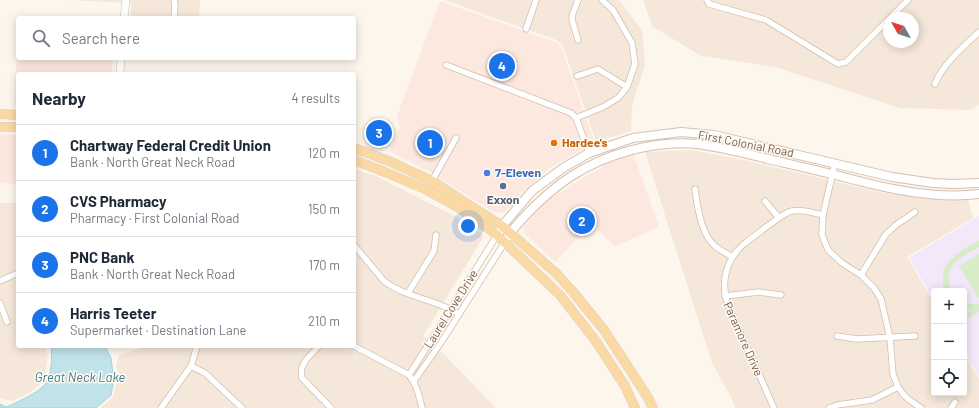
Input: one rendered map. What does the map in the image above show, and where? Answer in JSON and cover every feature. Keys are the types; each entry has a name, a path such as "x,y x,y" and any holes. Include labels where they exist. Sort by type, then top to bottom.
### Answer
{"main road":[{"path":"0,114 16,115"},
{"path":"0,127 16,128"},
{"name":"First Colonial Road","path":"497,235 502,226 537,187 563,168 589,152 633,138 681,132 714,135 892,177 933,183 953,184 979,182"},
{"name":"First Colonial Road","path":"504,242 510,232 536,204 558,184 593,163 622,152 650,146 682,143 719,148 901,191 940,195 979,194"},
{"path":"356,149 389,161 432,180 510,232 556,273 604,330 647,396 653,408"},
{"path":"356,161 427,190 456,206 497,235 560,295 591,335 625,386 635,408"}],"street":[{"path":"124,16 126,0"},
{"path":"174,0 174,16"},
{"path":"526,29 536,0"},
{"path":"578,0 572,16 578,40"},
{"path":"576,118 602,104 618,98 627,87 635,64 632,43 613,10 602,0"},
{"path":"707,0 709,4 766,20 838,64 846,62 883,24"},
{"path":"895,12 908,0"},
{"path":"935,84 943,69 978,35"},
{"path":"120,72 121,60"},
{"path":"446,65 572,113 576,118 589,152"},
{"path":"577,76 598,69 627,87"},
{"path":"432,180 456,138"},
{"path":"835,163 823,215 822,235 828,250 842,263 860,275 874,288 881,299 890,338 893,374 898,387 908,399 921,408"},
{"path":"695,189 697,207 706,235 713,245 732,257"},
{"path":"764,201 779,218"},
{"name":"Paramore Drive","path":"774,408 728,305 724,286 726,273 732,257 743,244 779,218 790,212 798,210 823,215"},
{"path":"860,275 886,234 915,212"},
{"path":"408,293 434,251 436,235"},
{"name":"Laurel Cove Drive","path":"409,375 452,309 497,235"},
{"name":"Laurel Cove Drive","path":"414,381 438,347 504,242"},
{"path":"356,247 384,281 390,285 452,309 459,314"},
{"path":"0,280 16,274"},
{"path":"725,296 759,292 781,295"},
{"path":"0,303 7,322"},
{"path":"838,336 857,339 915,336"},
{"path":"356,347 409,375 414,381 418,391 422,408"},
{"path":"161,408 191,366 196,348"},
{"path":"317,348 302,366 302,378 331,408"},
{"path":"191,366 205,374 242,408"},
{"path":"829,408 837,405 853,405 872,400 898,387"},
{"path":"951,408 955,402"}],"shaded area":[{"path":"69,0 200,0 199,16 131,16 131,3"},
{"path":"444,0 619,0 642,30 645,64 632,106 631,131 596,141 562,44 556,40"},
{"path":"643,0 979,0 979,104 971,110 900,108 775,67 701,56 652,26"},
{"path":"440,1 558,43 561,47 595,143 551,167 526,189 504,212 498,213 492,211 428,171 389,151 400,128 397,116"},
{"path":"16,60 113,60 111,72 16,72 16,106 14,105"},
{"path":"0,134 16,135 16,184 0,183"},
{"path":"691,150 744,160 884,193 927,199 968,200 973,218 907,257 931,298 931,396 967,396 967,358 979,379 979,408 735,408 731,397 712,363 645,152"},
{"path":"633,153 659,227 615,246 591,225 555,262 523,232 524,225 548,200 593,172 603,168 604,163"},
{"path":"356,170 376,176 464,221 484,236 423,336 442,352 496,408 100,408 113,397 118,373 116,367 119,355 142,348 356,348"},
{"path":"0,203 16,203 16,348 46,348 48,357 44,381 29,393 12,401 0,398"},
{"path":"979,216 979,376 967,356 967,288 931,288 931,295 909,258"}],"green space":[{"path":"979,240 979,247 954,263 949,275 950,288 944,288 943,273 946,266 964,249"},
{"path":"979,254 979,298 978,298 959,266"},
{"path":"967,304 979,304 979,312 967,319 967,313 971,311 967,309"}],"water":[{"name":"Great Neck Lake","path":"51,348 106,348 111,358 114,380 111,395 96,408 0,408 0,404 6,407 16,403 43,386 48,380"}],"place":[{"name":"Harris Teeter","path":"502,66"},
{"name":"PNC Bank","path":"379,133"},
{"name":"Chartway Federal Credit Union","path":"430,143"},
{"name":"Hardee's","path":"554,143"},
{"name":"7-Eleven","path":"487,173"},
{"name":"Exxon","path":"503,186"},
{"name":"CVS Pharmacy","path":"582,221"}]}
